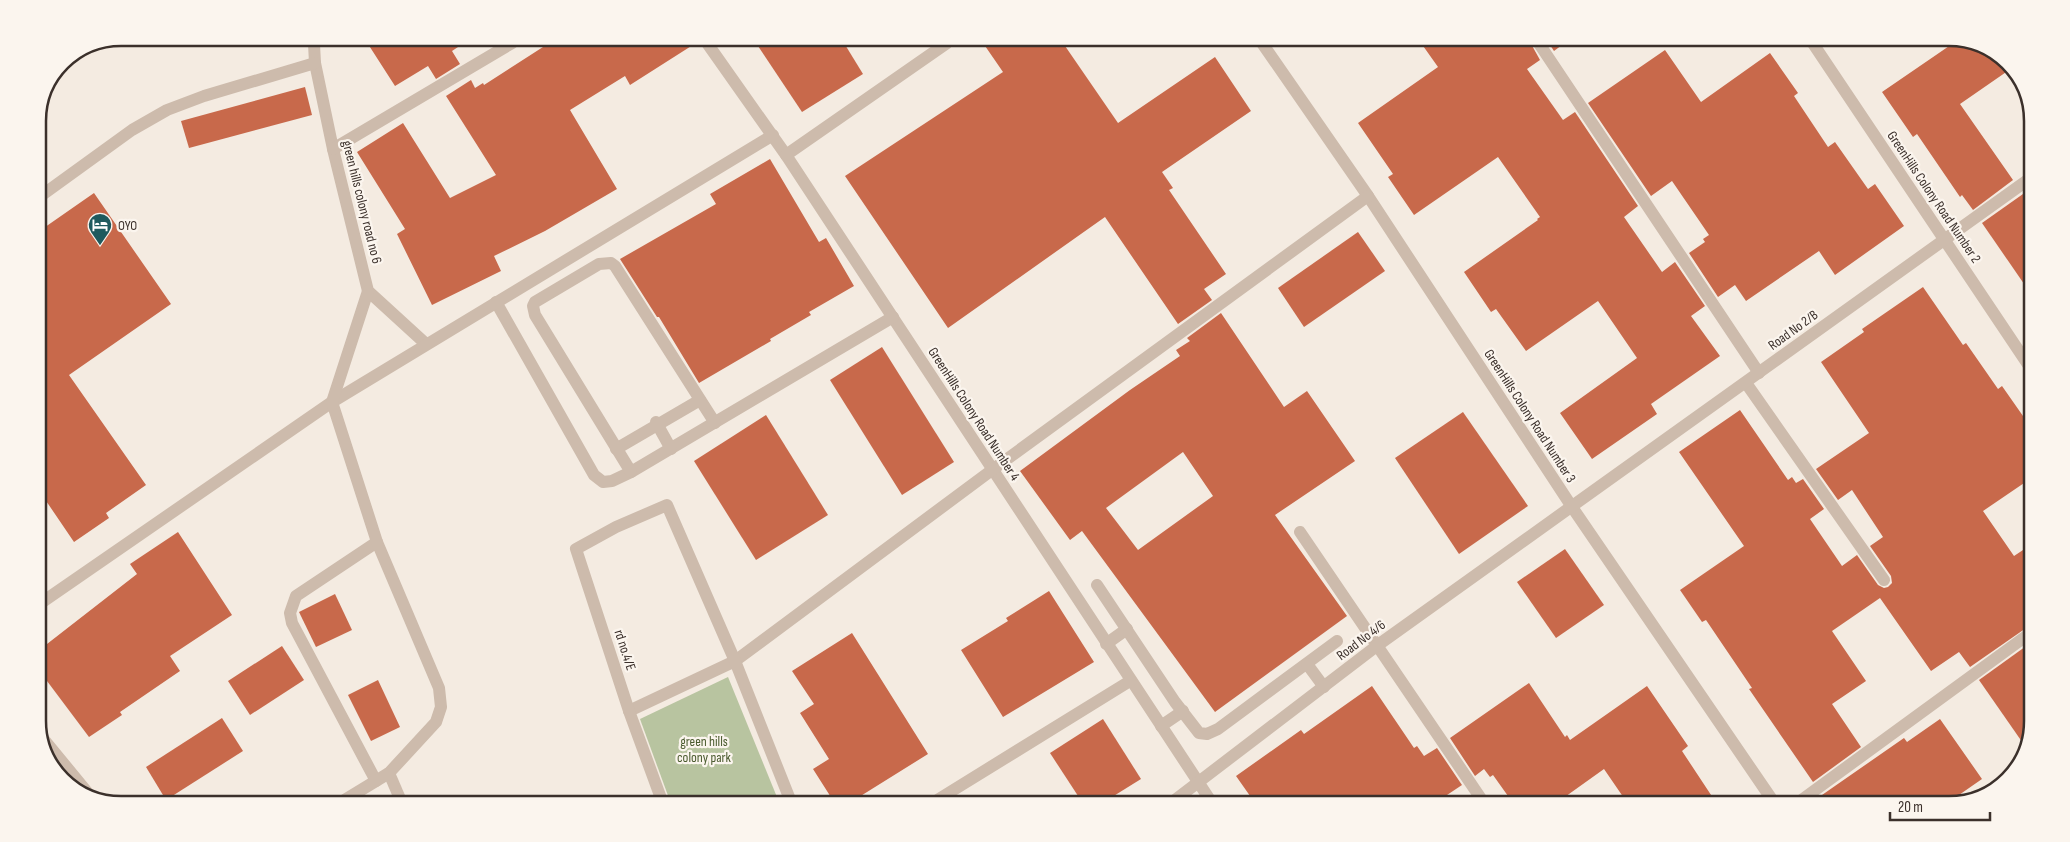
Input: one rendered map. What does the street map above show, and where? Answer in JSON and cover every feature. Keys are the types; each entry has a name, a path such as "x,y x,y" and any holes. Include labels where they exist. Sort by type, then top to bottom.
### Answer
{"street":[{"name":"green hills colony road no 6","path":"314,46 314,62 333,149 368,291"},
{"path":"333,149 507,46"},
{"name":"GreenHills Colony Road Number 4","path":"709,46 773,135 1207,796"},
{"path":"786,155 943,46"},
{"name":"GreenHills Colony Road Number 3","path":"1264,46 1368,196 1572,507 1770,796"},
{"path":"1541,46 1759,373"},
{"name":"GreenHills Colony Road Number 2","path":"1815,46 2024,358"},
{"path":"46,192 132,130 166,110 204,96 314,62"},
{"path":"46,599 332,402 773,135"},
{"name":"Road No 2/B","path":"1572,507 2024,183"},
{"path":"629,712 735,661 992,470 1368,196"},
{"path":"631,472 535,315 533,306 535,302 599,264 611,263 615,266 715,423"},
{"path":"351,796 389,773 436,722 441,707 439,688 377,542 332,402 368,291 426,344"},
{"path":"496,302 594,475 603,482 612,481 631,472 893,317"},
{"path":"1746,382 1884,580"},
{"path":"616,449 700,400"},
{"path":"657,424 671,448"},
{"name":"rd no.4/E","path":"660,796 629,712 576,549 616,527 667,505 735,661"},
{"name":"Road No 4/6","path":"1181,796 1378,645 1572,507"},
{"path":"1300,532 1479,796"},
{"path":"376,781 292,623 290,613 296,596 377,542"},
{"path":"1097,585 1182,711 1199,733 1207,734 1218,729 1337,641"},
{"path":"1106,644 1127,629"},
{"path":"1807,796 2024,638"},
{"path":"735,661 789,796"},
{"path":"1307,664 1324,687"},
{"path":"944,796 1130,681"},
{"path":"1160,726 1182,711"},
{"path":"52,750 79,782"},
{"path":"389,773 399,796"}],"green space":[{"name":"green hills colony park","path":"728,677 777,796 668,796 640,719"}],"building":[{"path":"369,46 460,46 452,51 460,64 436,79 428,66 395,86"},
{"path":"691,46 630,85 625,76 570,110 617,189 545,231 494,256 501,271 432,305 397,234 405,229 357,152 403,123 450,198 496,175 446,96 471,80 475,88 483,83 484,85 543,47"},
{"path":"758,46 846,46 863,74 802,112"},
{"path":"985,46 1065,46 1118,123 1215,57 1251,111 1162,172 1173,188 1169,190 1226,274 1204,289 1212,300 1178,324 1105,217 948,328 845,176 1003,72"},
{"path":"1423,46 1532,46 1540,60 1527,69 1563,120 1575,112 1638,206 1624,217 1662,272 1675,262 1705,306 1691,316 1720,356 1651,404 1657,414 1592,459 1560,413 1637,358 1598,301 1526,351 1496,309 1491,312 1464,272 1540,217 1498,157 1414,215 1388,177 1393,174 1358,123 1438,67"},
{"path":"1551,46 1561,46 1554,51"},
{"path":"1949,46 1973,50 1994,62 2005,73 1960,104 2013,180 1973,210 1962,195 1960,197 1917,134 1913,137 1882,92"},
{"path":"1665,50 1701,102 1770,53 1798,93 1794,96 1828,147 1835,142 1868,189 1875,184 1904,226 1835,275 1819,251 1746,301 1735,285 1718,297 1689,253 1705,242 1703,239 1709,235 1672,181 1651,196 1588,103"},
{"path":"305,87 312,115 189,148 181,121"},
{"path":"770,159 819,242 826,238 854,286 809,312 811,315 770,339 771,341 699,383 659,317 657,317 620,259 716,204 710,194"},
{"path":"94,193 171,304 69,375 146,485 106,513 109,518 74,542 46,501 46,226"},
{"path":"2023,194 2024,284 1982,223"},
{"path":"1358,232 1385,271 1304,327 1278,288"},
{"path":"1923,287 1963,345 1966,343 1998,389 2002,386 2024,417 2024,483 1983,511 2014,556 2024,549 2024,629 1970,667 1959,652 1931,671 1880,598 1832,631 1866,681 1832,704 1861,747 1813,782 1749,689 1752,688 1706,620 1702,622 1680,590 1744,546 1679,452 1740,410 1788,480 1792,477 1796,483 1803,479 1824,509 1810,519 1842,566 1857,555 1878,585 1884,588 1888,587 1892,583 1891,576 1870,546 1883,537 1852,490 1838,500 1816,469 1869,433 1821,362 1864,332 1862,329"},
{"path":"1221,313 1284,407 1307,391 1355,461 1275,515 1347,616 1215,712 1082,531 1070,540 1020,471 1130,390 1180,356 1176,350 1190,341 1187,338","holes":["1183,452 1213,496 1138,550 1106,508"]},
{"path":"882,347 954,462 902,495 830,380"},
{"path":"1463,412 1528,506 1459,554 1395,458"},
{"path":"766,415 828,515 756,560 694,461"},
{"path":"178,532 232,615 170,656 180,671 120,712 122,715 89,737 46,680 46,645 137,574 130,564"},
{"path":"1565,549 1604,605 1556,638 1517,582"},
{"path":"1049,591 1094,662 1003,717 961,650 1008,621 1006,618"},
{"path":"335,594 352,630 316,647 299,612"},
{"path":"852,633 928,754 861,796 830,796 813,769 829,759 800,713 814,704 792,671"},
{"path":"282,646 304,680 250,715 228,681"},
{"path":"2024,648 2024,721 2021,740 1979,680"},
{"path":"378,680 400,727 371,741 348,695"},
{"path":"1529,683 1565,737 1567,735 1570,740 1647,686 1688,746 1682,751 1712,796 1623,796 1604,769 1566,796 1508,796 1493,775 1490,777 1484,769 1475,776 1450,738"},
{"path":"1372,686 1414,748 1417,746 1424,756 1437,748 1462,785 1446,796 1250,796 1236,776 1301,730 1304,734"},
{"path":"222,718 243,751 172,796 164,796 146,767"},
{"path":"1103,719 1141,779 1114,796 1078,796 1050,753"},
{"path":"1940,719 1982,779 1959,795 1822,795 1904,738 1907,742"}],"place":[{"name":"OYO","path":"100,246"}]}
